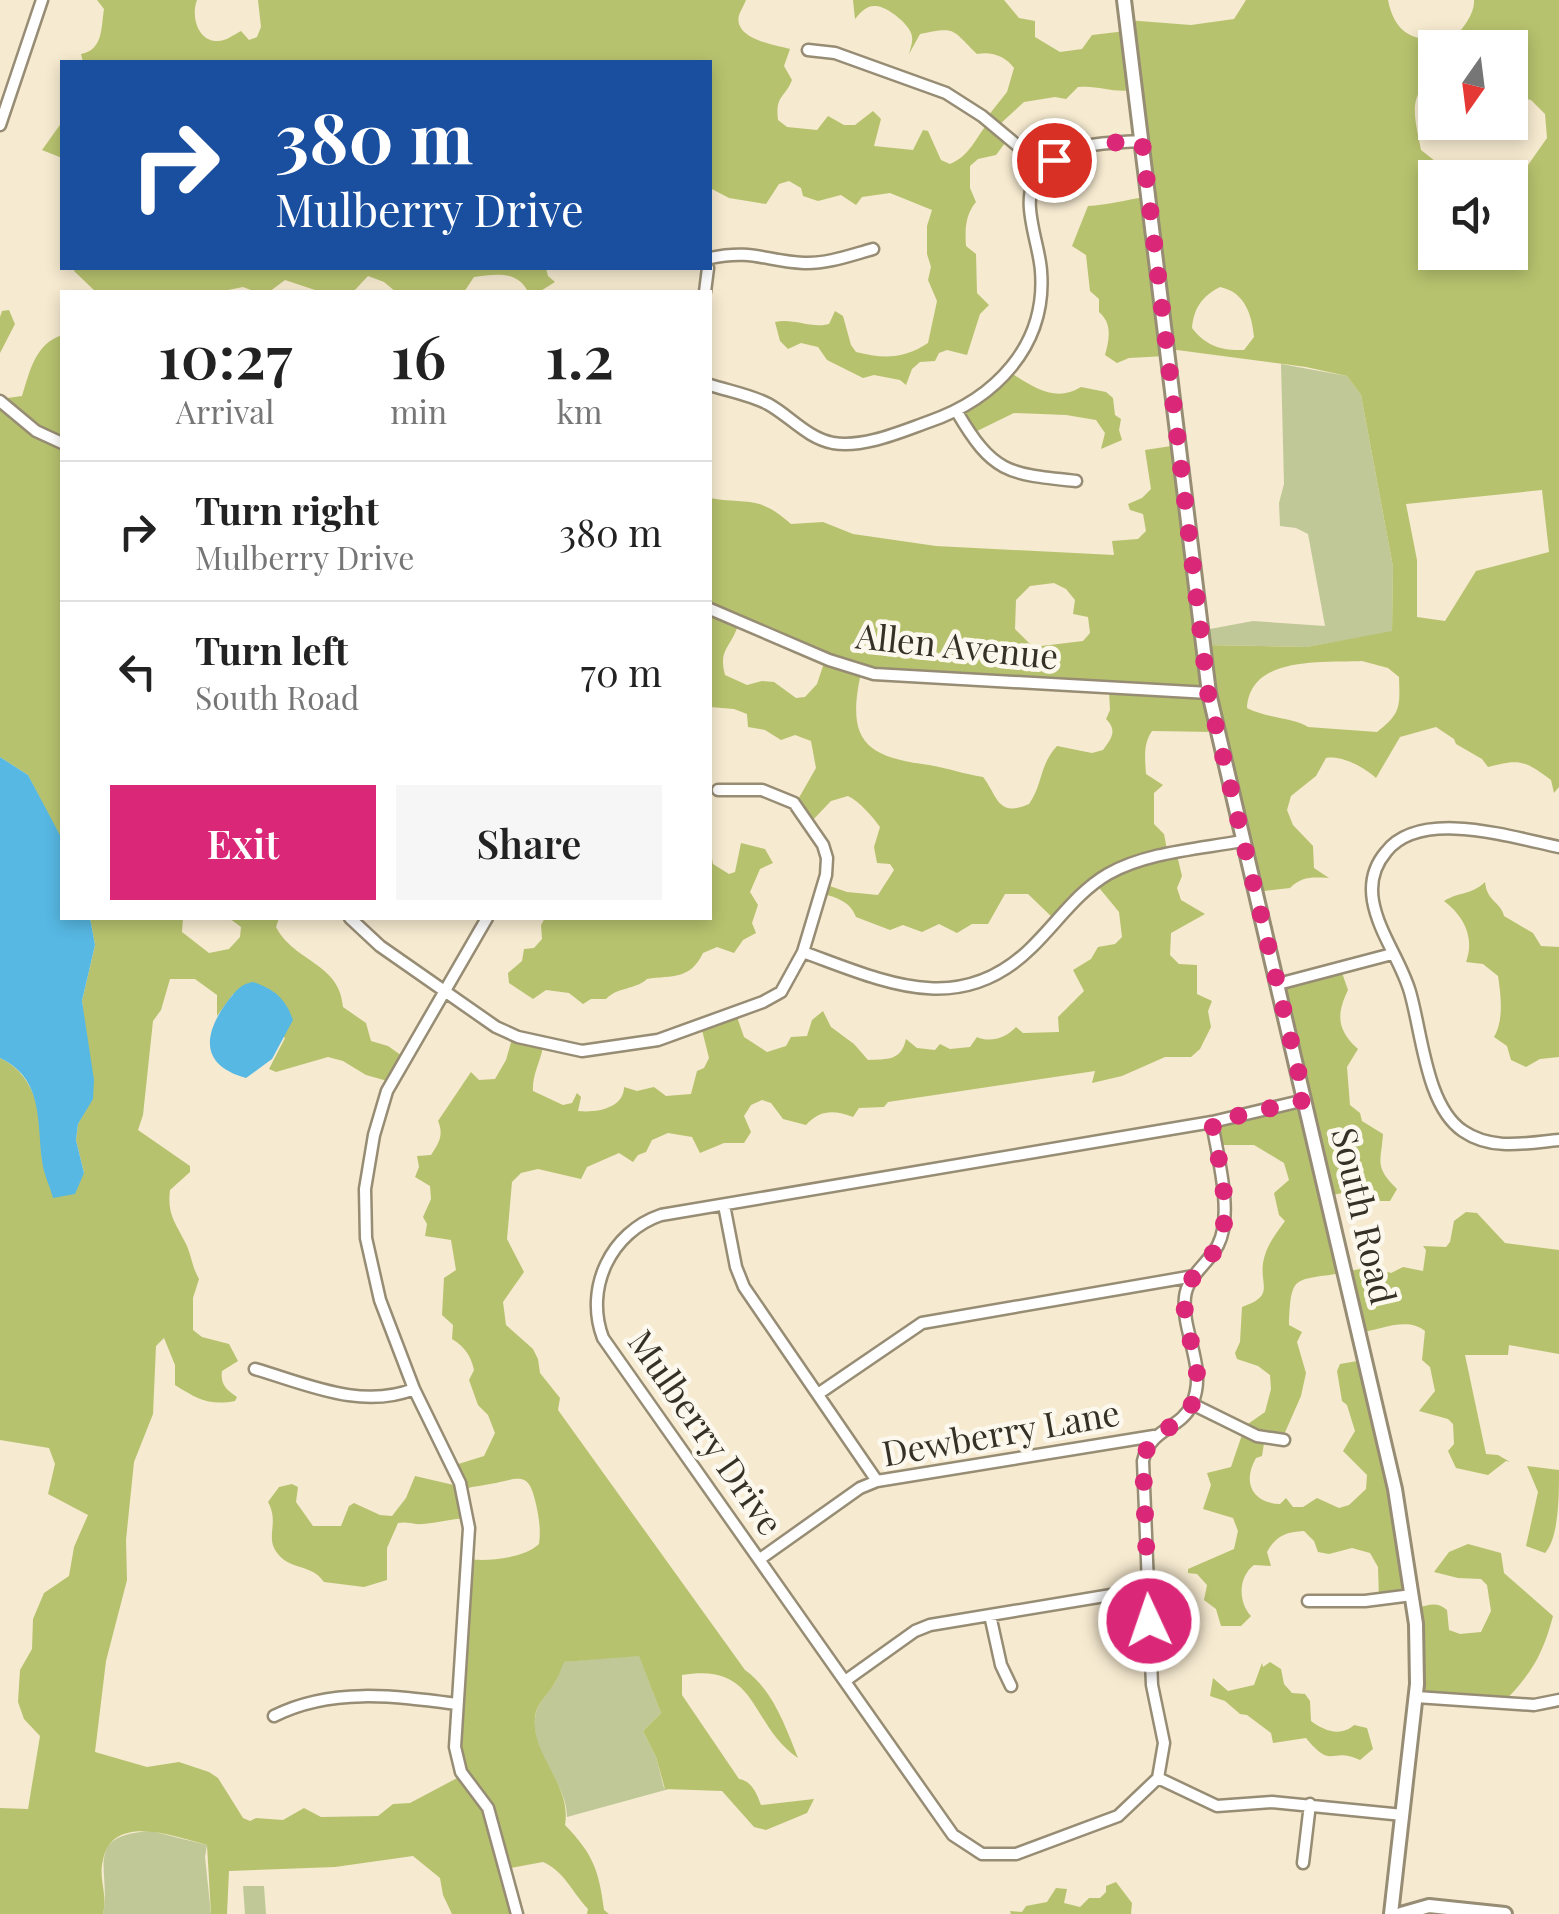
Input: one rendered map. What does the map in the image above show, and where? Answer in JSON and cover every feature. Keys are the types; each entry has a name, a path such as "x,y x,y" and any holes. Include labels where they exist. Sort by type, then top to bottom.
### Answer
{"street":[{"path":"0,125 42,0"},
{"name":"South Road","path":"1124,0 1208,693 1395,1489 1412,1595 1418,1640 1416,1696 1391,1914"},
{"path":"808,50 835,53 946,93 982,116 1043,167"},
{"path":"712,386 767,404 810,434 830,442 850,444 877,438 957,412 1010,371 1039,315 1041,270 1030,214 1031,192 1043,167 1068,151 1087,146 1142,141"},
{"path":"712,258 754,253 802,263 821,262 873,249"},
{"path":"0,401 36,431 60,442"},
{"path":"957,412 978,447 1002,468 1076,481"},
{"name":"Allen Avenue","path":"712,611 829,660 874,674 1208,693"},
{"path":"352,920 380,946 496,1027 518,1038 565,1050 658,1040 773,998 791,978 803,952 827,866 828,858 817,832 794,803 776,793 744,788 718,790"},
{"path":"1559,847 1437,827 1412,831 1400,837 1378,864 1372,889 1374,906 1392,954 1410,990 1438,1102 1453,1124 1471,1136 1498,1145 1559,1140"},
{"path":"803,952 909,988 956,988 983,979 1023,956 1086,890 1112,872 1145,859 1242,841"},
{"path":"487,920 387,1091 365,1188 366,1238 374,1280 414,1389 460,1483 469,1528 454,1736 459,1766 488,1808 518,1914"},
{"path":"1278,984 1392,954"},
{"name":"Mulberry Drive","path":"1158,1778 1118,1816 1016,1854 982,1854 952,1836 611,1350 598,1323 596,1296 614,1250 627,1232 661,1216 1212,1122 1305,1100"},
{"path":"1212,1122 1225,1213 1218,1244 1194,1276 1184,1300 1198,1370 1192,1404 1154,1436 1143,1461 1152,1685 1164,1742 1158,1778 1217,1806 1272,1802 1403,1814"},
{"path":"724,1205 738,1277 877,1481"},
{"path":"818,1394 922,1322 1194,1276"},
{"path":"255,1369 357,1398 394,1397 414,1389"},
{"path":"1192,1404 1256,1436 1284,1440"},
{"name":"Dewberry Lane","path":"760,1559 860,1488 877,1481 1154,1436"},
{"path":"844,1681 930,1625 1147,1589"},
{"path":"1308,1601 1412,1595"},
{"path":"990,1616 1001,1665 1012,1686"},
{"path":"1416,1696 1534,1705 1559,1700"},
{"path":"274,1716 304,1702 332,1697 457,1704"},
{"path":"1303,1863 1310,1804"},
{"path":"1401,1914 1429,1906 1505,1914"}],"green space":[{"path":"97,0 197,0 195,19 200,32 209,40 219,41 241,31 249,40 257,37 261,27 258,0 746,0 739,15 742,30 757,40 790,49 784,66 792,80 779,101 778,120 787,127 817,130 828,116 844,125 855,125 873,111 881,119 874,146 913,150 923,130 928,131 941,160 950,164 968,151 989,122 988,116 1007,92 1014,68 998,55 977,54 948,30 920,34 909,54 912,37 904,22 876,6 866,8 855,19 853,0 1004,0 1019,18 1035,21 1035,37 1060,52 1082,49 1092,35 1126,31 1126,20 1191,25 1234,19 1246,0 1388,0 1403,31 1418,37 1415,120 1421,150 1434,160 1418,160 1418,270 1528,270 1528,165 1547,138 1545,114 1528,99 1528,30 1461,30 1471,15 1474,0 1559,0 1559,787 1554,793 1551,780 1535,769 1516,762 1488,767 1436,727 1400,737 1376,778 1352,763 1326,758 1316,776 1291,796 1287,810 1293,825 1313,846 1314,868 1329,878 1308,878 1290,888 1256,892 1215,732 1152,731 1146,746 1146,774 1163,785 1154,793 1154,824 1164,834 1168,855 1177,855 1182,876 1177,888 1181,900 1205,914 1171,933 1170,955 1179,964 1197,965 1197,994 1212,1001 1208,1011 1211,1027 1200,1049 1191,1057 1165,1057 1122,1076 1092,1083 1095,1071 888,1102 884,1107 859,1108 853,1117 828,1112 806,1125 783,1119 771,1103 762,1100 751,1105 744,1116 751,1132 744,1143 724,1143 700,1153 692,1137 668,1133 652,1140 646,1152 633,1162 619,1153 587,1167 581,1179 538,1169 521,1173 512,1182 507,1239 524,1272 503,1302 506,1325 533,1349 540,1373 560,1398 558,1410 745,1670 771,1698 798,1758 770,1729 751,1699 726,1678 707,1673 682,1675 682,1695 761,1805 814,1799 807,1813 766,1830 754,1827 722,1791 665,1789 643,1731 661,1713 639,1656 564,1662 537,1708 535,1732 563,1797 565,1825 593,1863 604,1910 609,1914 587,1914 588,1909 562,1876 543,1862 506,1869 516,1914 452,1914 440,1878 413,1856 335,1867 229,1871 227,1914 211,1914 207,1845 147,1831 119,1836 109,1845 102,1867 103,1914 0,1914 0,1808 28,1809 40,1736 24,1719 18,1702 20,1670 32,1649 33,1619 44,1593 69,1576 74,1547 88,1515 48,1494 55,1464 49,1448 0,1440 0,1058 13,1066 31,1089 39,1116 42,1161 84,1173 76,1140 78,1124 92,1099 82,1001 95,945 90,920 183,920 182,932 209,953 229,949 240,937 241,927 232,920 278,920 276,927 284,939 334,981 343,1007 366,1023 371,1041 388,1046 405,1058 391,1082 328,1057 276,1072 269,1069 285,1038 233,994 217,1016 217,995 195,979 170,979 161,1010 153,1021 138,1130 190,1166 190,1172 170,1190 169,1198 173,1218 199,1279 193,1298 193,1330 202,1337 229,1344 238,1361 222,1371 222,1380 237,1397 235,1401 211,1402 175,1385 175,1365 164,1338 156,1346 153,1414 134,1462 126,1540 127,1580 106,1661 95,1752 147,1767 179,1762 209,1772 218,1778 243,1818 250,1821 283,1820 304,1808 321,1817 378,1816 393,1804 410,1803 461,1776 456,1754 468,1559 505,1558 539,1544 539,1519 530,1487 518,1479 464,1489 465,1518 398,1523 387,1548 387,1580 364,1587 324,1582 313,1572 283,1559 272,1542 273,1517 268,1502 279,1487 292,1484 298,1487 296,1502 313,1526 341,1526 354,1503 392,1516 406,1498 415,1476 458,1486 452,1466 484,1456 495,1433 469,1380 474,1370 471,1360 452,1339 453,1325 442,1315 444,1278 456,1270 451,1240 425,1236 427,1224 423,1217 431,1199 430,1186 415,1177 419,1167 417,1156 434,1151 441,1135 438,1121 471,1072 479,1080 495,1079 512,1039 543,1047 533,1091 563,1105 572,1103 577,1093 581,1097 578,1111 593,1111 614,1104 624,1087 637,1091 654,1087 666,1096 691,1094 697,1071 704,1068 709,1058 701,1026 736,1014 744,1037 767,1052 786,1046 791,1037 807,1036 812,1020 823,1011 831,1027 868,1060 897,1055 906,1039 917,1048 935,1050 940,1044 950,1049 970,1047 977,1037 998,1038 1016,1027 1023,1033 1059,1032 1058,1017 1084,991 1073,970 1091,959 1098,947 1115,944 1122,937 1119,912 1096,884 1055,920 1028,894 1005,894 988,924 972,924 957,933 939,924 922,932 903,925 890,930 856,917 847,904 821,893 824,884 847,892 878,895 894,870 890,864 877,863 874,847 880,827 848,796 831,801 810,823 796,803 816,768 811,741 795,735 781,740 765,730 748,727 747,714 712,707 712,498 761,504 791,524 823,522 853,534 936,546 1114,555 1112,541 1138,539 1146,531 1143,514 1130,510 1128,504 1151,489 1145,450 1178,445 1204,645 1307,647 1392,631 1393,567 1361,395 1347,376 1306,367 1177,350 1166,356 1129,358 1117,363 1105,355 1108,327 1099,312 1099,299 1090,291 1086,255 1072,246 1088,206 1145,197 1133,90 1078,87 1066,99 1024,102 999,125 1008,139 996,155 978,159 970,166 970,188 976,202 966,228 966,246 976,254 977,293 989,305 980,314 967,355 947,350 939,353 935,361 920,362 912,369 906,385 874,375 863,378 827,360 818,347 801,343 788,349 780,341 775,322 829,324 835,311 843,316 856,352 875,356 902,355 928,343 937,301 928,280 931,267 927,226 932,210 890,193 862,197 856,205 841,195 818,201 803,196 801,188 789,181 779,184 766,204 729,198 712,189 712,60 82,60 81,54 97,43 104,9","holes":["1220,287 1246,306 1251,321 1254,337 1244,350 1215,346 1192,328 1197,309 1208,294","1542,490 1549,552 1476,571 1445,621 1417,617 1417,560 1406,504","1054,583 1075,600 1073,614 1088,617 1090,633 1083,641 1033,647 1015,629 1016,600 1030,586","738,625 824,663 817,684 805,697 796,698 774,682 747,685 725,675 723,659","1362,661 1388,668 1399,677 1397,709 1377,732 1308,727 1247,708 1251,691 1261,679 1291,665","861,673 1109,691 1110,710 1106,719 1111,739 1103,750 1092,753 1057,746 1029,804 1004,807 983,777 889,757 865,741 856,715"]},
{"path":"60,125 60,157 42,150"},
{"path":"1062,157 1076,187 1068,197 1048,192 1037,181"},
{"path":"546,270 555,282 542,290 527,290 512,277 489,275 474,277 465,290 394,290 368,276 355,290 315,290 285,280 272,290 94,290 74,271"},
{"path":"9,310 15,324 0,353 0,317 2,311"},
{"path":"60,336 60,838 28,775 0,757 0,399 22,396 31,368 53,339"},
{"path":"1281,364 1347,376 1361,395 1393,567 1392,632 1307,647 1204,645 1199,631 1253,621 1325,626 1308,534 1280,526 1279,503 1284,484"},
{"path":"1010,372 1053,393 1072,392 1081,387 1106,392 1113,398 1115,415 1121,419 1122,440 1101,449 1105,433 1096,420 1066,415 1014,413 975,432 962,410"},
{"path":"741,843 765,849 773,863 760,869 750,892 758,905 752,923 756,933 743,940 734,953 717,947 703,953 686,972 647,979 606,999 591,999 583,1004 569,993 546,990 533,999 509,983 508,973 522,961 524,949 534,948 542,939 544,920 712,920 712,858 713,864 729,874 735,872"},
{"path":"1485,882 1488,894 1504,916 1533,933 1541,946 1559,947 1559,1057 1540,1059 1526,1067 1511,1060 1507,1046 1494,1037 1500,1016 1498,976 1483,964 1466,962 1466,928 1444,901"},
{"path":"1341,970 1348,990 1342,1007 1342,1029 1358,1049 1347,1067 1350,1105 1360,1113 1362,1121 1383,1134 1382,1169 1397,1189 1390,1201 1367,1201 1349,1192 1327,1196 1342,1273 1305,1279 1294,1288 1289,1325 1302,1332 1297,1342 1306,1373 1301,1396 1283,1437 1265,1437 1262,1456 1256,1458 1252,1467 1250,1483 1262,1500 1280,1504 1286,1498 1293,1507 1303,1507 1317,1498 1339,1508 1349,1505 1366,1489 1367,1475 1343,1451 1355,1431 1342,1401 1337,1371 1340,1364 1363,1360 1411,1596 1379,1600 1378,1567 1370,1553 1352,1548 1329,1554 1318,1552 1304,1531 1291,1532 1267,1552 1271,1566 1254,1565 1245,1576 1242,1597 1251,1616 1241,1626 1221,1626 1216,1609 1204,1600 1207,1585 1197,1574 1188,1573 1188,1569 1234,1549 1238,1531 1233,1518 1203,1509 1211,1485 1207,1473 1231,1467 1245,1426 1265,1412 1270,1375 1237,1359 1235,1353 1240,1342 1242,1307 1259,1299 1264,1290 1264,1257 1285,1221 1279,1215 1274,1193 1289,1180 1284,1163 1254,1145 1217,1145 1213,1126 1304,1101 1278,987"},
{"path":"1466,1212 1477,1213 1505,1243 1559,1250 1559,1354 1509,1345 1508,1355 1465,1355 1486,1454 1510,1462 1488,1475 1456,1468 1448,1451 1454,1444 1453,1424 1419,1411 1435,1391 1430,1367 1422,1360 1425,1331 1402,1324 1358,1333 1349,1271 1372,1267 1391,1273 1403,1267 1423,1271 1423,1246 1446,1247 1454,1221"},
{"path":"1527,1466 1559,1470 1556,1527 1545,1553 1526,1546 1538,1492"},
{"path":"1468,1544 1501,1553 1504,1573 1553,1616 1534,1664 1502,1704 1416,1698 1416,1608 1440,1605 1447,1610 1449,1630 1460,1634 1481,1632 1491,1611 1487,1585 1481,1579 1434,1572 1449,1552"},
{"path":"639,1655 661,1713 643,1731 656,1757 664,1788 669,1789 567,1817 561,1792 538,1744 537,1708 563,1662"},
{"path":"1270,1662 1281,1669 1284,1684 1292,1693 1305,1694 1310,1701 1311,1721 1332,1731 1344,1731 1354,1725 1367,1728 1373,1749 1360,1760 1327,1756 1306,1738 1273,1743 1271,1733 1247,1715 1210,1696 1213,1678 1228,1691 1254,1685 1262,1663 1263,1667"},
{"path":"151,1831 207,1845 211,1914 103,1914 107,1848 129,1834"},
{"path":"1116,1882 1132,1903 1131,1914 1011,1914 1010,1911 1022,1912 1026,1906 1047,1902 1056,1888 1067,1889 1064,1903 1080,1907 1089,1898 1100,1898 1106,1886"},
{"path":"243,1886 264,1886 266,1914 245,1914"}],"water":[{"path":"0,757 28,775 60,835 60,920 90,920 95,945 82,1001 94,1080 93,1099 78,1124 76,1140 84,1173 75,1194 53,1198 43,1165 31,1089 14,1066 0,1058"},
{"path":"253,982 278,996 293,1020 272,1059 246,1078 220,1065 213,1057 210,1037 227,1002 241,987"}],"route":[{"path":"1054,160 1087,146 1142,141 1208,693 1305,1100 1212,1122 1224,1226 1218,1244 1194,1276 1184,1300 1198,1381 1189,1410 1154,1436 1143,1461 1149,1621"}]}
